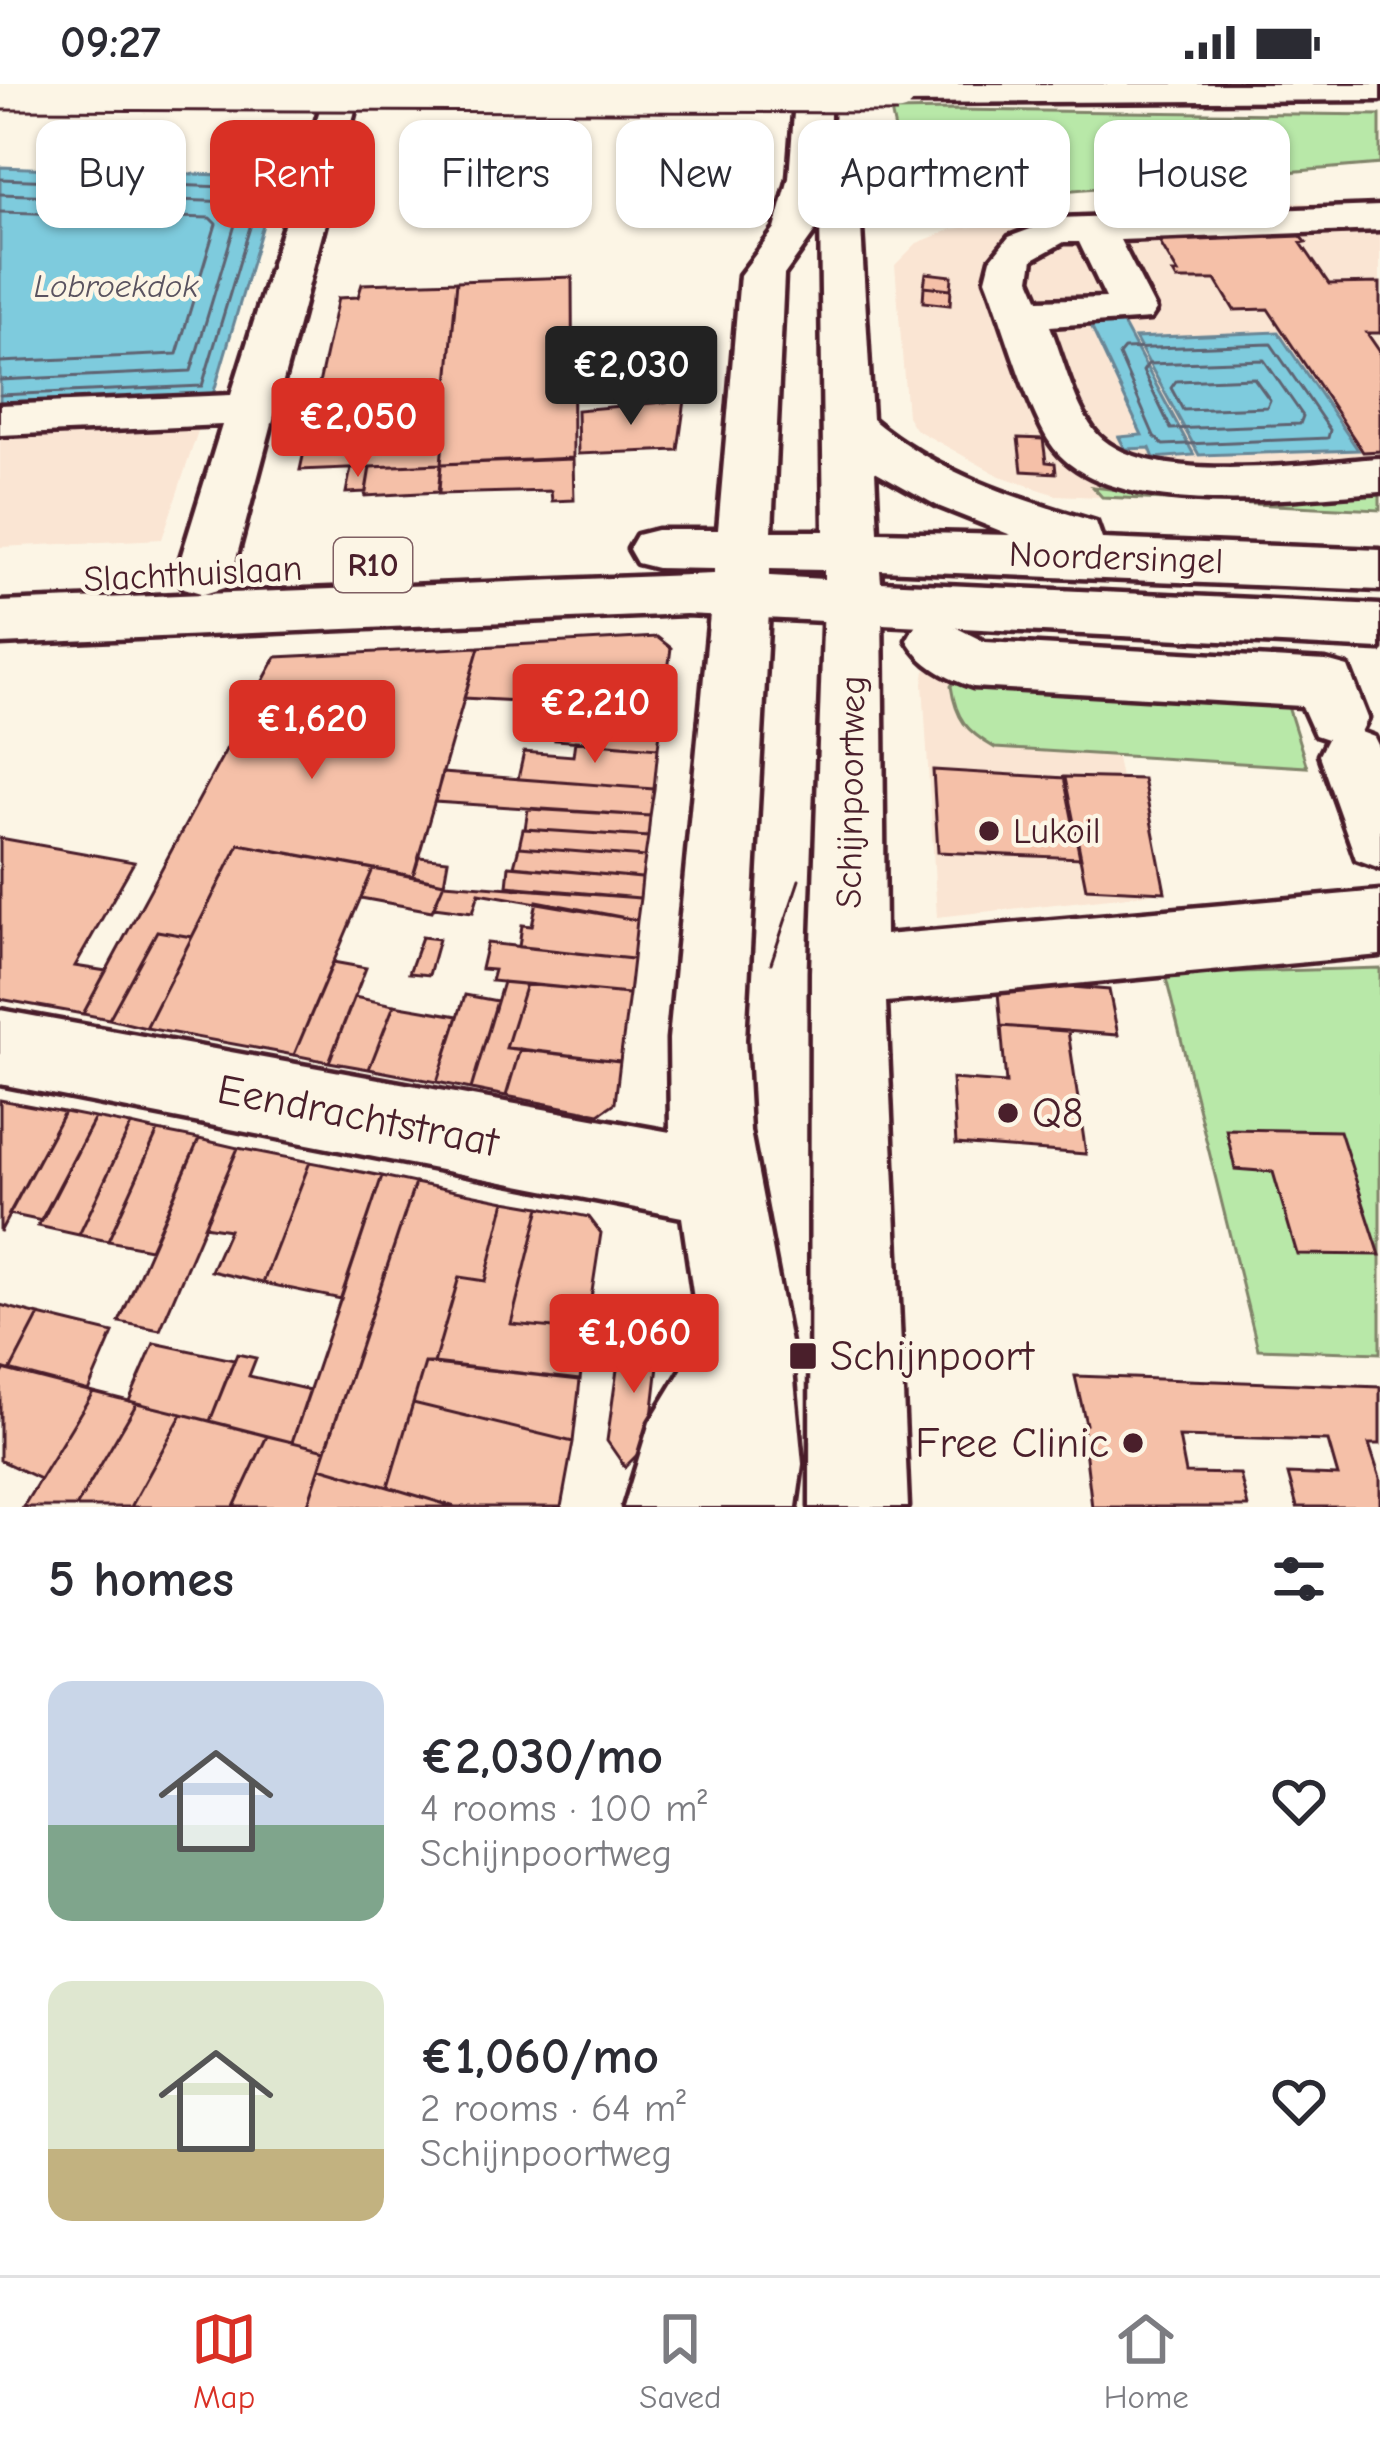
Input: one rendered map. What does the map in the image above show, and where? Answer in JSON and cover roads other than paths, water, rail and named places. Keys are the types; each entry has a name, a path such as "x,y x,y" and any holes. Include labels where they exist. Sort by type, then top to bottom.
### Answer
{"main road":[{"path":"204,574 345,84"},
{"path":"747,1507 754,1464 746,1348 716,1182 707,1039 762,275 795,230 809,178 812,113 798,84"},
{"name":"Schijnpoortweg","path":"837,84 849,99 846,122 855,153 840,210 850,427 848,972 859,1507"},
{"path":"0,89 1380,89"},
{"path":"1380,218 1060,230 1019,247 1008,262 1008,279 1072,438 1088,456 1110,469 1172,483 1380,475"},
{"path":"1022,314 1134,310 1093,228"},
{"path":"0,420 250,409"},
{"path":"850,427 880,453 1024,521 1222,562"},
{"name":"Noordersingel","path":"852,574 1222,562 1380,570"},
{"name":"Slachthuislaan","path":"0,584 204,574 743,570"},
{"name":"Slachthuislaan","path":"0,622 743,570"},
{"name":"R10","path":"743,570 852,574"},
{"name":"Noordersingel","path":"852,574 1380,627"},
{"path":"937,640 973,664 1326,684 1350,722 1380,839"},
{"path":"848,972 1380,922"},
{"name":"Eendrachtstraat","path":"0,1047 716,1182"},
{"path":"673,1507 684,1456 746,1348"}],"water":[{"name":"Lobroekdok","path":"0,167 36,168 36,228 186,228 186,174 210,175 210,228 262,228 212,398 0,407"},
{"path":"1121,320 1194,455 1154,458 1150,448 1125,449 1119,437 1142,435 1089,322"},
{"path":"1278,332 1358,450 1199,455 1135,338"}],"tram line":[{"path":"771,963 799,880"}],"place":[{"name":"Lukoil","path":"989,831"},
{"name":"Q8","path":"1008,1113"},
{"name":"Schijnpoort","path":"803,1356"},
{"name":"Free Clinic","path":"1133,1443"}]}
